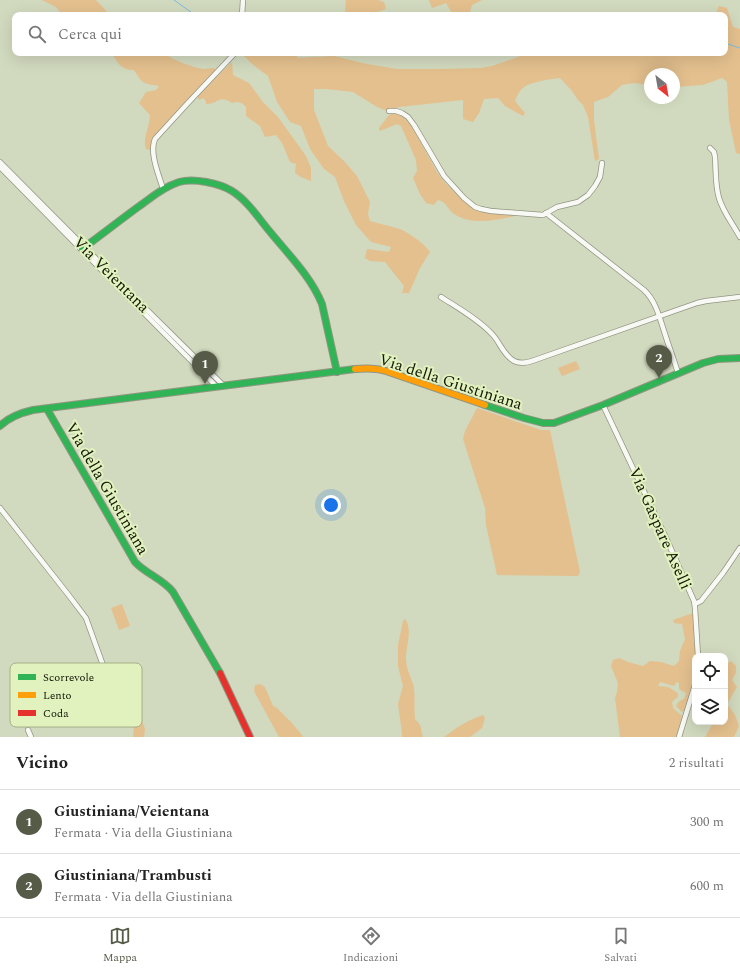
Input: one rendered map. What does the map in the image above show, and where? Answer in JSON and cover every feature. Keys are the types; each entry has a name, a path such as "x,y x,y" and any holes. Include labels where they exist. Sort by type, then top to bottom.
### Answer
{"street":[{"path":"242,12 243,0"},
{"path":"164,189 155,162 153,149 155,139 232,56"},
{"path":"389,111 402,113 412,122 444,176 464,198 481,210 542,214 557,207 575,203 585,198 592,191 601,173 602,163"},
{"path":"710,148 714,152 715,157 717,191 719,198 740,237"},
{"name":"Via Veientana","path":"0,162 217,387"},
{"name":"Via Veientana","path":"0,167 224,386"},
{"path":"83,248 164,189 174,184 185,181 199,181 222,186 241,198 310,281 321,301 337,372"},
{"path":"546,213 647,293 653,301 659,316 678,373"},
{"path":"441,297 491,333 509,357 522,363 532,361 701,302 740,297"},
{"name":"Via della Giustiniana","path":"0,426 17,414 33,410 364,368 382,370 524,418 543,423 554,423 604,405 702,363 725,358 740,358"},
{"name":"Via Gaspare Aselli","path":"604,405 664,533 695,604 698,653"},
{"name":"Via della Giustiniana","path":"48,408 135,562 139,567 166,584 178,599 224,680 250,737"},
{"path":"0,508 86,618 102,663"},
{"path":"695,604 701,601 740,548"},
{"path":"679,737 694,689"},
{"path":"28,730 31,737"}],"shaded area":[{"path":"42,0 96,0 107,12 60,12 56,7"},
{"path":"346,0 378,0 384,2 386,9 378,12 345,12"},
{"path":"429,0 482,0 472,5 470,12 451,12 446,3 432,8"},
{"path":"719,6 727,8 733,27 740,29 740,154 736,153 729,120 727,82 722,78 703,85 680,87 680,68 644,68 644,84 634,83 622,85 608,97 594,102 594,120 599,159 595,161 588,117 583,105 560,78 535,82 522,89 515,101 525,113 523,116 505,106 498,98 484,99 479,113 473,122 463,119 463,100 399,107 387,111 377,107 353,92 314,89 314,110 328,146 357,176 370,202 368,214 370,221 404,231 421,242 430,252 420,268 409,293 402,293 404,286 385,262 370,261 365,258 367,249 389,252 391,247 371,242 356,225 344,201 335,177 324,169 310,149 301,126 290,122 277,102 268,76 244,56 297,56 297,58 334,56 397,69 439,69 481,68 492,66 520,56 728,56 728,12 716,12"},
{"path":"114,56 169,56 189,65 204,69 214,68 216,71 154,138 150,150 146,149 145,141 150,115 139,103 146,92 156,90 159,86 142,81 134,70 123,68"},
{"path":"232,62 233,75 249,83 263,102 278,117 306,156 311,168 311,181 295,173 296,164 290,162 282,143 276,135 265,137 260,126 246,116 246,107 243,104 240,102 232,103 221,99 214,103 206,104 206,101 203,98 199,100 197,96"},
{"path":"393,113 404,118 411,125 437,172 446,184 469,205 479,211 514,214 515,216 484,221 468,220 454,214 441,201 438,200 434,205 426,203 413,178 417,171 416,160 401,126 397,124 379,131 379,128 389,115"},
{"path":"576,361 580,369 562,376 558,368"},
{"path":"477,408 541,430 550,430 580,572 578,576 497,575 486,525 485,508 463,439 465,431"},
{"path":"122,604 130,626 119,630 111,608"},
{"path":"693,613 696,653 692,653 692,686 685,710 682,712 676,706 679,701 684,699 686,693 679,689 679,683 677,682 674,686 660,682 658,686 668,687 678,693 678,697 672,702 673,708 682,716 677,737 620,737 615,698 618,683 611,666 613,660 619,658 643,666 650,661 661,662 674,666 679,661 680,651 685,639 682,624 674,623 673,620"},
{"path":"405,619 409,628 406,663 414,688 415,720 420,725 423,737 402,737 398,704 403,686 398,666 398,645 403,621"},
{"path":"731,661 736,666 736,673 732,680 737,687 728,702 728,689 728,663"},
{"path":"260,684 265,687 273,706 291,722 303,737 279,737 254,691 255,685"},
{"path":"728,705 735,715 739,726 734,737 705,737 712,725 728,725"},
{"path":"483,715 485,718 482,728 470,737 444,737 463,724"},
{"path":"142,720 145,729 144,737 133,737 134,727 142,727"}],"waterway":[{"path":"174,0 191,12"},
{"path":"728,44 740,48"}],"traffic: fast":[{"path":"82,249 152,196 173,184 185,181 199,181 227,188 238,195 248,205 312,285 322,304 337,372"},
{"path":"485,405 543,423 554,423 603,405 703,363 718,359 740,358"},
{"path":"0,426 15,416 33,410 355,369"},
{"path":"47,409 135,562 169,587 173,592 220,673"}],"traffic: slow":[{"path":"355,369 371,368 386,371 485,405"}],"traffic: jam":[{"path":"220,673 250,737"}],"place":[{"name":"Giustiniana/Trambusti","path":"659,378"},
{"name":"Giustiniana/Veientana","path":"205,384"}]}
